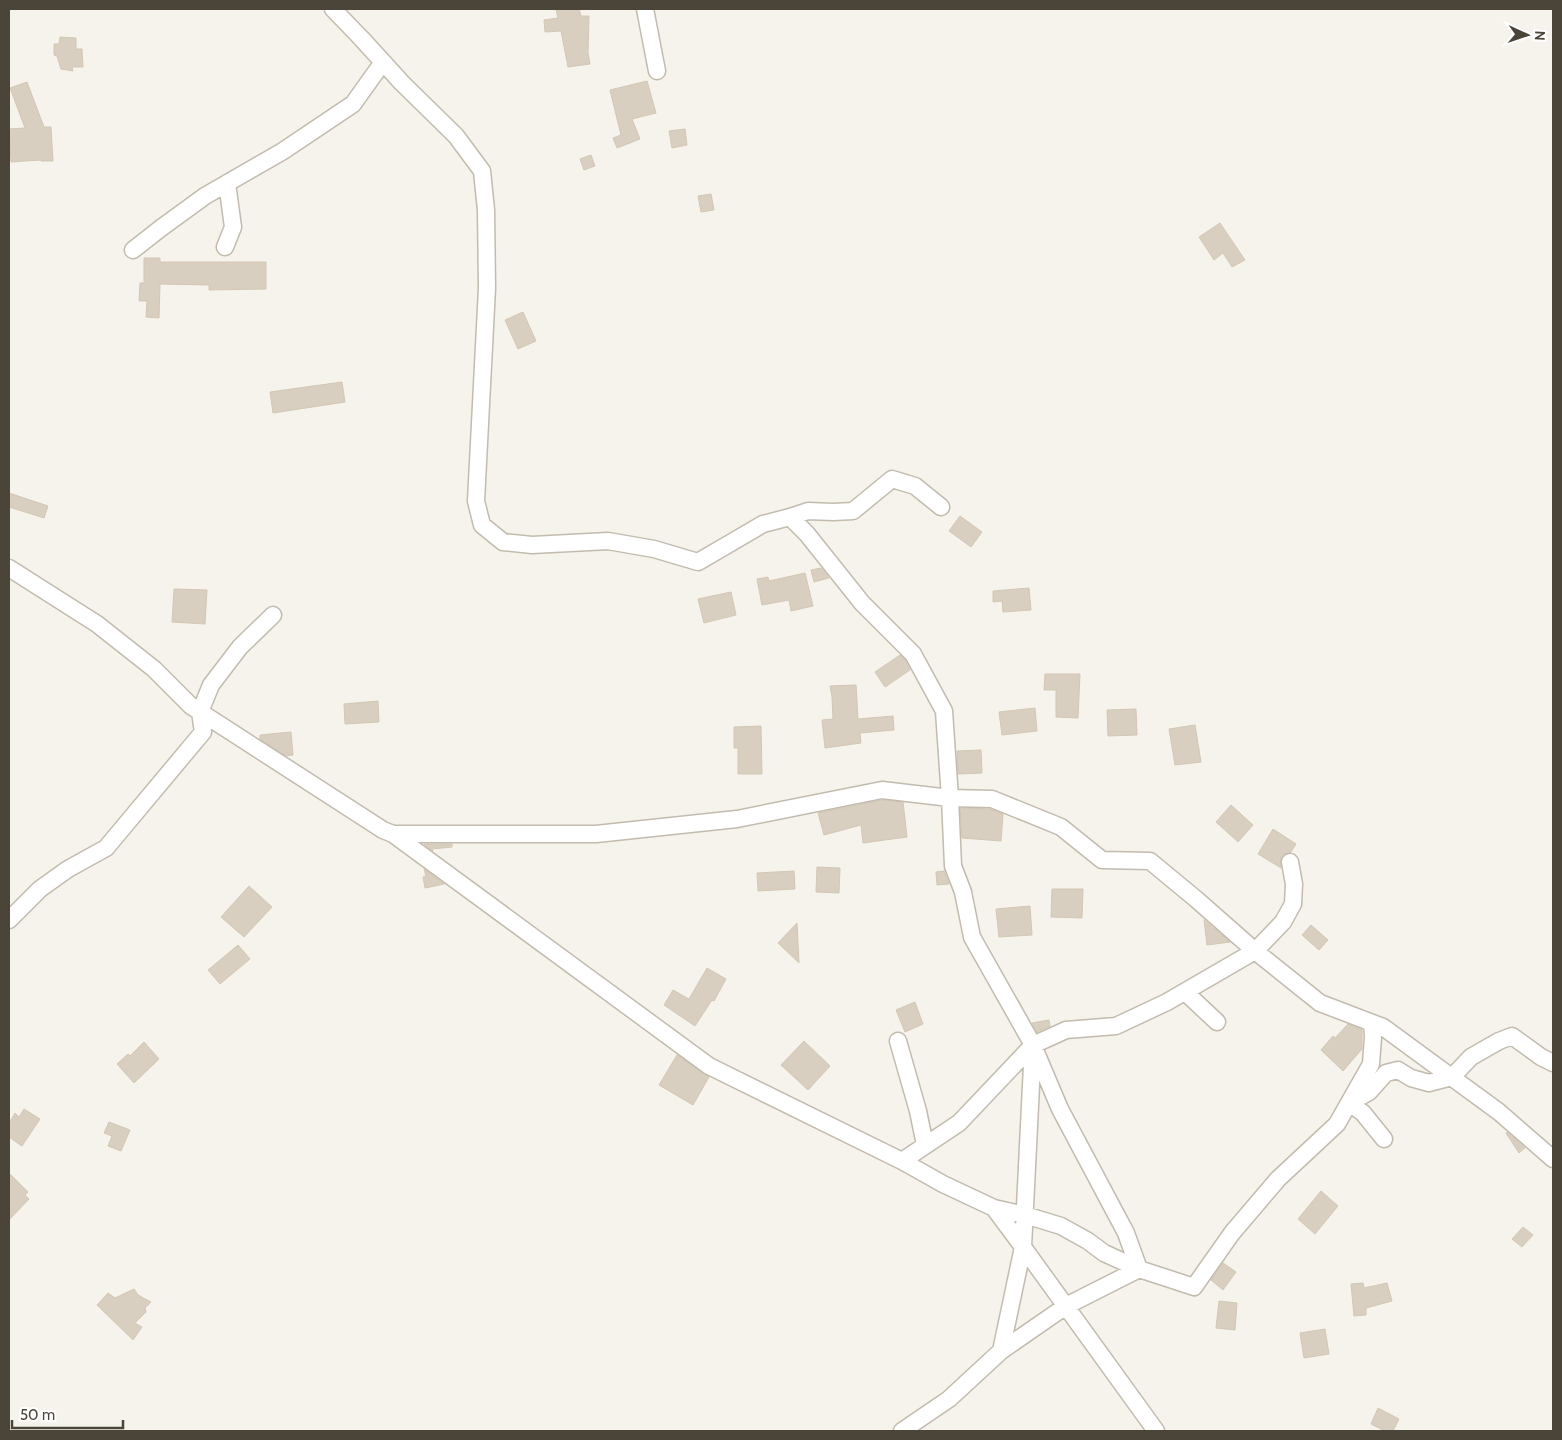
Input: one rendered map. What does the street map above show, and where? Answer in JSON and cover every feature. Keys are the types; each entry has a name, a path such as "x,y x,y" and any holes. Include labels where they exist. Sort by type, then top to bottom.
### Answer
{"street":[{"path":"332,9 402,83 456,136 482,171 486,210 487,288 476,501 482,525 504,542 532,545 608,541 654,548 698,562 763,524 808,512 853,511 892,479 915,486 941,507"},
{"path":"645,9 657,71"},
{"path":"133,250 197,202 283,151 353,104 383,62"},
{"path":"225,247 233,227 227,183"},
{"path":"790,517 807,534 862,603 913,654 944,711 953,866 963,892 972,937 1033,1045 1060,1109 1126,1233 1139,1269"},
{"path":"9,568 97,624 154,669 190,706 383,830 393,834 709,1066 902,1161 942,1184 994,1208 1061,1226 1088,1241 1104,1254 1139,1269 1194,1287 1232,1233 1278,1179 1337,1124 1371,1064 1372,1023"},
{"path":"203,732 200,712 211,685 240,647 273,615"},
{"path":"9,920 40,889 68,868 106,848 203,732 225,728"},
{"path":"393,834 596,834 737,819 882,790 950,798 992,799 1061,827 1102,860 1150,861 1255,951 1320,1003 1383,1027 1499,1112 1553,1159"},
{"path":"902,1161 959,1123 1033,1045 1066,1030 1116,1026 1167,1002 1255,951 1283,922 1293,904 1294,884 1290,862"},
{"path":"1184,992 1217,1022"},
{"path":"1349,1103 1369,1092 1386,1073 1398,1070 1411,1078 1429,1083 1452,1077 1471,1057 1512,1036 1541,1057 1553,1063"},
{"path":"898,1041 918,1110 925,1145"},
{"path":"1001,1351 1023,1246 1033,1045"},
{"path":"1349,1103 1363,1113 1384,1139"},
{"path":"994,1208 1156,1431"},
{"path":"902,1431 950,1399 1001,1351 1066,1306 1139,1269"}],"building":[{"path":"556,9 579,9 581,16 589,16 588,53 590,64 568,67 561,31 545,32 544,20 558,18"},
{"path":"60,37 76,38 76,49 82,49 83,67 72,67 73,71 61,69 57,56 54,55 54,44 59,44"},
{"path":"647,81 656,113 632,119 640,139 617,148 613,138 621,135 610,90"},
{"path":"27,82 44,127 51,127 53,161 11,162 9,129 25,128 10,88"},
{"path":"685,129 687,145 672,148 669,131"},
{"path":"591,155 595,166 584,170 580,159"},
{"path":"711,194 714,210 701,212 698,196"},
{"path":"1220,223 1245,260 1232,267 1223,253 1214,260 1199,237"},
{"path":"144,258 160,258 160,262 266,262 266,289 209,290 209,285 160,284 159,318 146,317 147,301 139,301 140,283 144,283"},
{"path":"523,312 536,341 518,349 505,320"},
{"path":"342,382 345,402 273,413 270,392"},
{"path":"9,493 48,506 44,518 9,507"},
{"path":"960,516 982,532 971,547 949,531"},
{"path":"821,568 829,578 814,582 811,570"},
{"path":"805,573 813,606 791,611 789,600 762,605 757,579 768,577 769,581"},
{"path":"1029,588 1031,610 1003,612 1002,601 993,602 993,591"},
{"path":"174,589 207,590 205,624 172,622"},
{"path":"731,592 736,615 704,623 698,599"},
{"path":"900,655 910,670 885,687 875,672"},
{"path":"1045,674 1080,674 1078,718 1056,717 1056,690 1044,690"},
{"path":"856,685 858,719 893,716 894,730 860,733 861,743 825,748 822,720 833,719 830,686"},
{"path":"378,701 379,722 345,724 344,704"},
{"path":"1035,708 1037,731 1002,735 999,712"},
{"path":"1136,709 1137,735 1108,736 1107,710"},
{"path":"1195,725 1201,762 1175,765 1169,729"},
{"path":"761,726 762,774 738,774 738,748 734,748 734,727"},
{"path":"291,732 293,755 286,756 260,739 260,735"},
{"path":"981,750 982,773 958,774 957,751"},
{"path":"882,800 903,802 907,837 863,843 861,825 824,835 818,813"},
{"path":"1231,805 1253,825 1238,842 1216,822"},
{"path":"960,808 990,809 1003,814 1001,841 962,838"},
{"path":"1273,829 1296,844 1291,852 1284,854 1281,858 1281,868 1258,854"},
{"path":"424,844 452,844 452,847 432,849 433,851"},
{"path":"817,867 840,868 839,893 816,892"},
{"path":"424,869 444,884 425,888 423,877 426,876"},
{"path":"794,871 795,889 758,891 757,873"},
{"path":"944,871 949,884 937,885 936,872"},
{"path":"249,886 272,907 244,937 221,917"},
{"path":"1052,889 1083,889 1082,918 1051,917"},
{"path":"1030,906 1032,935 999,937 996,909"},
{"path":"1204,920 1230,942 1207,945"},
{"path":"797,923 799,963 778,943"},
{"path":"1311,925 1328,940 1319,950 1302,935"},
{"path":"238,945 250,959 220,984 208,970"},
{"path":"707,968 726,979 714,1001 712,1000 695,1026 664,1005 673,990 689,999"},
{"path":"915,1002 923,1024 905,1032 896,1010"},
{"path":"1049,1020 1050,1026 1037,1032 1032,1023"},
{"path":"1348,1024 1362,1030 1362,1049 1343,1071 1321,1050 1333,1036 1335,1038"},
{"path":"804,1041 830,1066 808,1090 781,1065"},
{"path":"144,1042 159,1059 134,1083 117,1064 128,1054 130,1056"},
{"path":"677,1055 709,1077 693,1105 659,1085"},
{"path":"24,1109 40,1119 22,1146 9,1137 9,1123 15,1113 19,1117"},
{"path":"109,1122 130,1130 121,1151 108,1146 112,1136 104,1133"},
{"path":"1506,1133 1525,1148 1519,1153"},
{"path":"9,1173 28,1192 25,1195 29,1199 9,1220"},
{"path":"1321,1191 1338,1206 1315,1234 1298,1219"},
{"path":"1523,1227 1533,1235 1522,1247 1512,1239"},
{"path":"1223,1263 1236,1272 1223,1290 1211,1280"},
{"path":"1363,1283 1364,1288 1387,1283 1392,1301 1366,1308 1366,1315 1354,1316 1351,1284"},
{"path":"134,1289 138,1295 151,1302 145,1308 146,1312 135,1323 142,1327 133,1340 97,1305 108,1293 115,1298"},
{"path":"1219,1301 1237,1303 1235,1330 1216,1328"},
{"path":"1325,1329 1329,1354 1304,1358 1300,1333"},
{"path":"1378,1408 1399,1419 1393,1431 1385,1431 1371,1424"}]}
